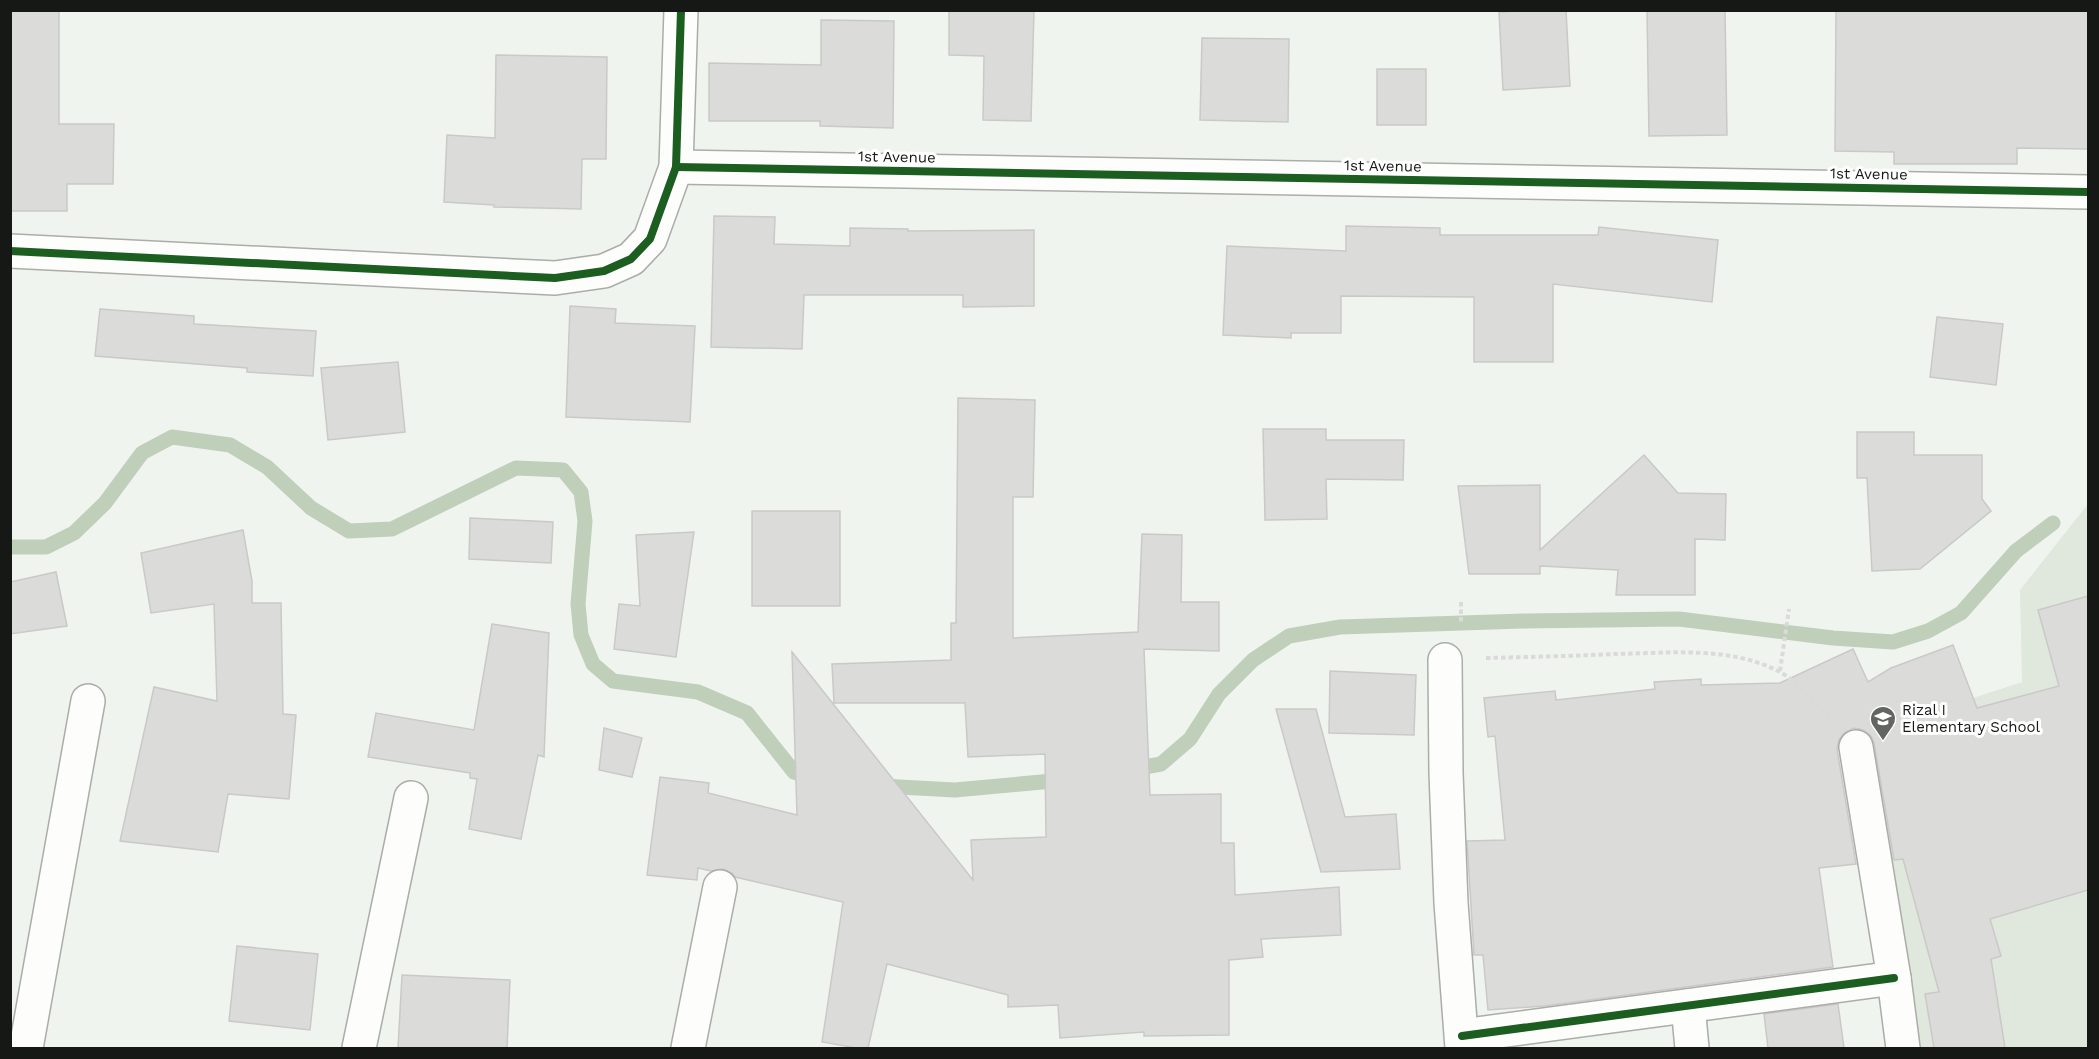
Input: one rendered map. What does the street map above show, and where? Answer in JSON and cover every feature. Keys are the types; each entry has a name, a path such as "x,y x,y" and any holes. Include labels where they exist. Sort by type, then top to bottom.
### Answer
{"street":[{"path":"10,251 555,278 604,271 631,259 650,240 676,167 681,10"},
{"name":"1st Avenue","path":"676,167 2088,192"},
{"path":"1445,660 1451,903 1462,1042 1688,1006 1894,978"},
{"path":"26,1048 88,701"},
{"path":"1856,747 1894,978 1903,1048"},
{"path":"359,1048 411,798"},
{"path":"688,1048 720,887"},
{"path":"1688,1006 1692,1048"}],"path":[{"path":"1780,671 1789,609"},
{"path":"1445,660 1676,652 1713,654 1750,660 1780,671 1805,693 1856,747"}],"shaded area":[{"path":"2088,504 2088,1048 1920,1048 1912,986 1854,737 2022,682 2020,590"}],"building":[{"path":"10,10 59,10 59,124 114,124 113,184 67,184 67,211 10,211"},
{"path":"949,10 1034,10 1031,121 983,120 984,56 949,55"},
{"path":"1566,10 1570,86 1503,90 1499,12"},
{"path":"1647,10 1725,10 1727,135 1649,136"},
{"path":"1836,10 2088,10 2088,149 2017,148 2017,164 1894,164 1894,152 1835,151"},
{"path":"821,20 894,21 893,128 820,126 820,121 709,121 709,63 821,65"},
{"path":"1202,38 1289,39 1288,122 1200,120"},
{"path":"496,55 607,57 606,159 582,159 581,209 494,207 494,205 444,202 447,135 495,138"},
{"path":"1377,69 1426,69 1426,125 1377,125"},
{"path":"714,216 775,217 774,244 850,246 850,228 908,229 908,231 1034,230 1034,306 963,307 963,295 804,295 802,349 711,347"},
{"path":"1346,226 1440,228 1440,235 1598,235 1599,227 1718,240 1712,302 1553,284 1553,362 1474,362 1474,297 1341,296 1341,333 1291,333 1291,338 1223,335 1227,246 1346,251"},
{"path":"570,306 616,309 615,323 695,326 690,422 566,417"},
{"path":"100,309 194,316 194,324 316,331 313,376 247,372 247,368 95,356"},
{"path":"1937,317 2003,324 1996,385 1930,377"},
{"path":"398,362 405,432 328,440 321,368"},
{"path":"958,398 1035,400 1033,497 1013,497 1013,638 1138,632 1142,534 1182,535 1181,602 1219,602 1219,651 1144,649 1150,795 1221,794 1221,843 1234,843 1235,895 1339,887 1341,935 1261,939 1263,957 1229,960 1229,1035 1144,1036 1144,1032 1060,1038 1058,1005 1008,1007 1008,995 887,964 868,1048 822,1042 843,902 735,877 723,869 711,871 698,868 697,880 647,875 660,777 709,783 708,793 797,815 792,652 973,880 971,840 1046,837 1045,754 968,757 965,703 834,703 832,664 951,660 951,623 956,623"},
{"path":"1263,429 1326,429 1326,440 1404,440 1403,480 1326,479 1327,519 1265,520"},
{"path":"1857,432 1914,432 1914,455 1982,455 1982,499 1991,511 1920,569 1872,571 1867,478 1857,478"},
{"path":"1644,455 1678,493 1726,494 1725,540 1695,539 1695,595 1616,595 1618,570 1540,566 1540,574 1469,574 1458,486 1540,485 1540,550"},
{"path":"752,511 840,511 840,606 752,606"},
{"path":"470,518 553,522 551,563 469,559"},
{"path":"243,530 252,581 252,603 281,603 283,714 296,715 289,799 228,794 218,852 120,841 154,687 217,701 214,604 151,613 141,553"},
{"path":"694,532 676,657 614,649 619,604 640,606 636,535"},
{"path":"56,572 67,626 10,634 10,582"},
{"path":"2088,596 2088,890 1990,919 2001,956 1991,959 2005,1048 1934,1048 1925,994 1939,992 1903,859 1894,860 1874,743 1871,736 1863,730 1854,728 1844,733 1837,749 1856,864 1819,868 1833,967 1545,1006 1488,1010 1483,955 1474,955 1467,841 1505,840 1495,736 1488,737 1484,698 1555,691 1556,700 1655,689 1654,682 1701,679 1701,685 1780,683 1853,649 1868,682 1891,668 1953,645 1977,708 2059,686 2038,610"},
{"path":"492,624 549,633 544,757 538,755 521,839 469,829 477,779 470,778 470,773 368,757 376,713 474,730"},
{"path":"1330,671 1416,675 1414,735 1329,733"},
{"path":"1276,709 1316,709 1345,817 1396,814 1400,869 1321,872"},
{"path":"604,728 642,738 632,777 599,770"},
{"path":"237,946 318,954 310,1030 229,1021"},
{"path":"402,975 510,980 507,1048 398,1048"},
{"path":"1838,1004 1844,1048 1768,1048 1764,1014"}],"waterway":[{"path":"10,547 46,547 74,533 105,503 142,453 172,437 230,445 267,467 311,508 349,531 392,529 516,468 563,470 581,492 585,521 578,604 581,635 593,664 613,681 698,692 747,713 794,772 813,778"},
{"path":"1128,770 1161,764 1190,739 1219,694 1253,660 1289,636 1340,627 1679,619 1833,638 1893,642 1928,631 1961,613 2016,551 2053,523"},
{"path":"881,786 955,790 1063,780"}],"cycle path":[{"path":"10,251 555,278 604,271 631,259 650,239 676,167 681,10"},
{"path":"676,167 2088,192"},
{"path":"1462,1036 1894,978"}],"place":[{"name":"Rizal I Elementary School","path":"1883,742"}]}
